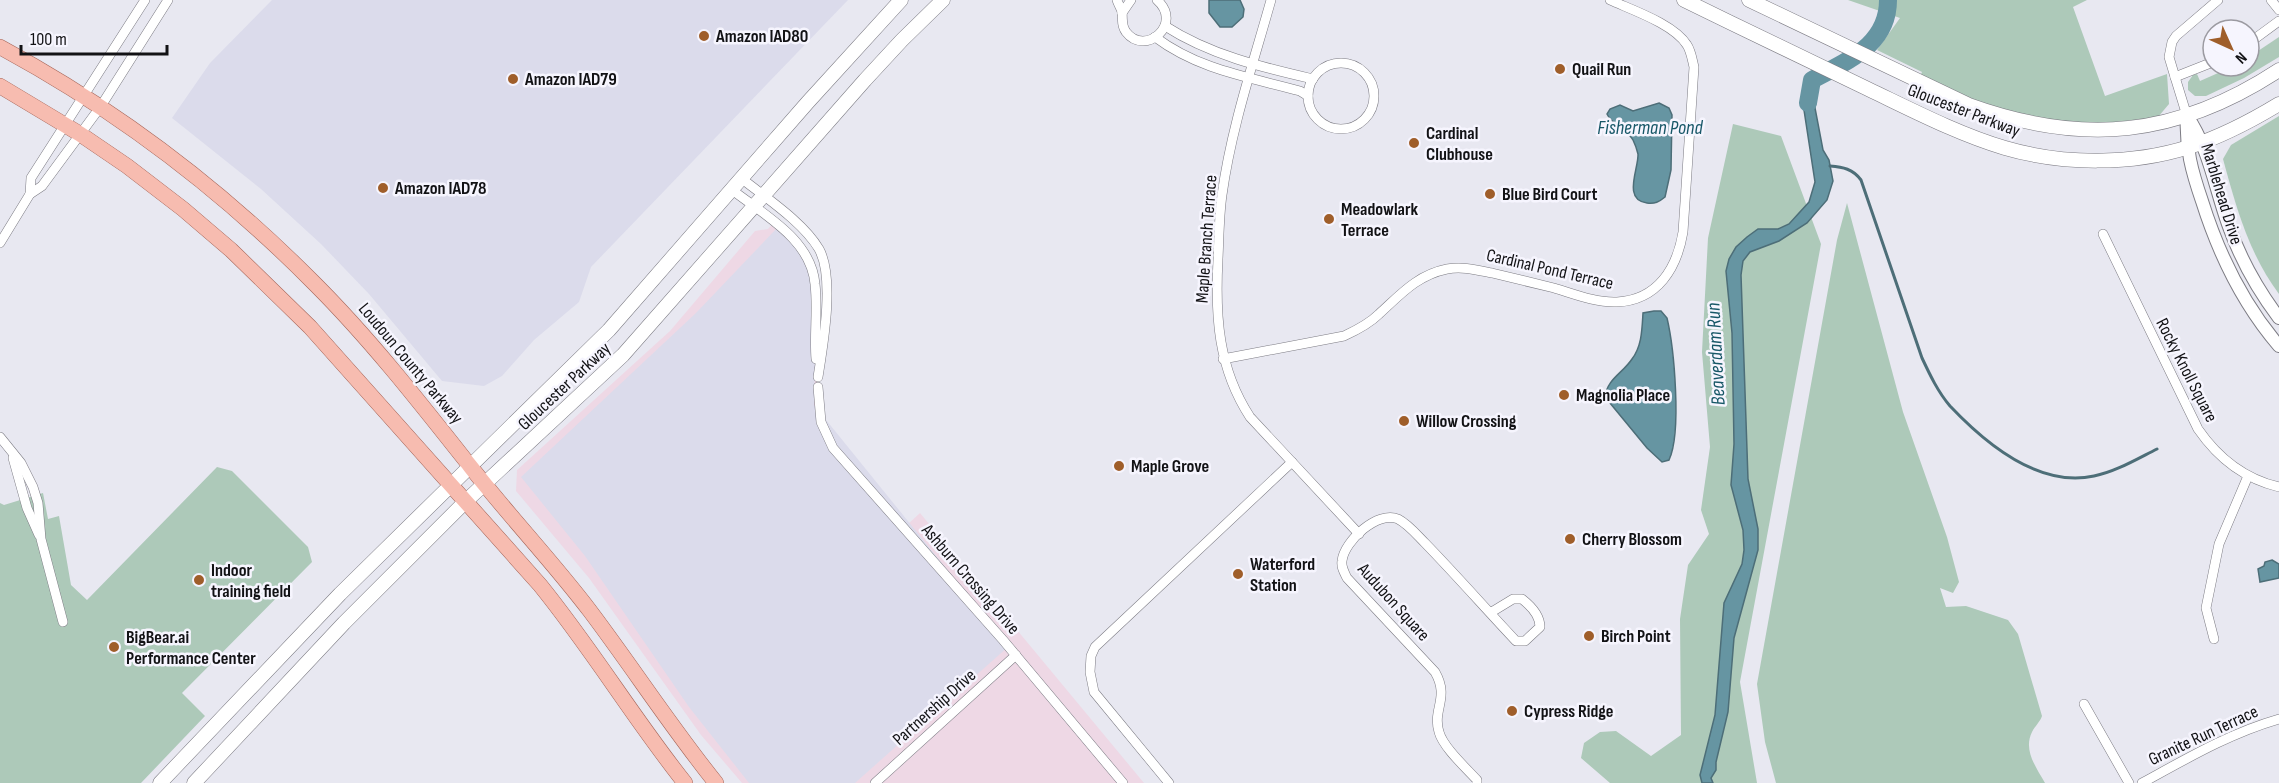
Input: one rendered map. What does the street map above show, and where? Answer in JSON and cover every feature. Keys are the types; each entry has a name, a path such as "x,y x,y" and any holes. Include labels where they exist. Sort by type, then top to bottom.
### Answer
{"main road":[{"name":"Gloucester Parkway","path":"160,783 340,594 609,330 731,189 901,0"},
{"name":"Gloucester Parkway","path":"194,783 344,623 466,501 616,363 902,40 943,0"},
{"name":"Gloucester Parkway","path":"1684,0 1897,103 2006,148 2057,158 2140,157 2187,148 2260,116 2279,104"},
{"name":"Gloucester Parkway","path":"1749,0 1912,79 1993,114 2046,127 2073,130 2124,128 2164,122 2187,116 2239,94 2279,69"},
{"name":"Loudoun County Parkway","path":"0,48 101,106 165,151 243,215 282,251 344,315 574,591 716,783"},
{"path":"0,86 80,134 183,208 231,250 310,327 540,585 571,624 685,783"}],"street":[{"path":"30,194 31,178 145,0"},
{"path":"0,243 30,194 42,186 101,106 168,0"},
{"path":"1117,0 1122,13 1122,24 1131,37 1142,40 1155,37 1165,26 1165,11 1156,0"},
{"path":"1122,13 1131,0"},
{"path":"1248,79 1271,0"},
{"name":"Cardinal Pond Terrace","path":"1223,359 1344,336 1378,315 1400,292 1415,281 1449,268 1470,268 1522,279 1600,301 1617,302 1634,299 1662,282 1679,253 1683,232 1694,67 1691,54 1679,35 1610,0"},
{"path":"2187,116 2169,57 2172,42 2218,0"},
{"path":"2271,0 2279,10"},
{"path":"2261,34 2279,21"},
{"path":"1165,26 1192,43 1222,55 1313,79"},
{"path":"1155,37 1187,58 1215,70 1300,91 1308,96"},
{"path":"1337,63 1356,66 1370,80 1374,100 1371,109 1358,124 1338,128 1320,121 1314,114 1308,96 1313,79 1328,66 1337,63"},
{"path":"2175,77 2201,67"},
{"name":"Maple Branch Terrace","path":"1248,79 1222,196 1216,288 1223,359 1237,395 1250,417 1359,534"},
{"name":"Marblehead Drive","path":"2187,116 2202,142 2237,246 2260,291 2279,318"},
{"name":"Marblehead Drive","path":"2187,116 2187,148 2190,162 2220,254 2245,301 2279,346"},
{"path":"731,189 759,202 808,235 822,257 826,276 825,328 818,377 814,335 816,286 811,264 800,245 759,202 741,178"},
{"name":"Rocky Knoll Square","path":"2103,234 2198,429 2222,458 2248,476 2279,487"},
{"name":"Ashburn Crossing Drive","path":"818,387 821,422 833,448 1016,655 1123,783"},
{"path":"0,436 10,450 27,508 41,539 63,622"},
{"path":"1169,783 1094,692 1090,672 1091,656 1095,647 1292,462"},
{"path":"2214,639 2207,621 2206,608 2219,544 2248,476"},
{"name":"Audubon Square","path":"1477,783 1477,780 1443,742 1439,731 1442,684 1435,672 1347,578 1342,566 1345,550 1368,525 1386,516 1397,518 1405,523 1516,641 1525,641 1540,627 1540,620 1522,598 1513,599 1490,613"},
{"name":"Partnership Drive","path":"875,783 1016,655"},
{"path":"2084,704 2129,783"},
{"name":"Granite Run Terrace","path":"2142,783 2207,747 2240,732 2279,719"}],"shaded area":[{"path":"272,0 848,0 591,267 579,302 534,340 502,376 484,386 442,381 369,294 321,244 261,189 172,118 210,63"},
{"path":"776,220 819,288 818,399 820,421 907,525 920,513 1144,783 742,783 701,735 589,578 516,491 517,470 670,331 755,231 768,229"},
{"path":"778,227 802,250 817,295 814,405 1009,646 855,783 749,783 689,707 585,556 521,477 696,313"}],"green space":[{"path":"1848,0 2087,0 2073,7 2105,96 2167,74 2169,104 2158,117 2103,124 2056,122 1983,104 1920,76 1922,72 1877,50 1900,18"},
{"path":"2279,37 2279,57 2261,68 2261,49"},
{"path":"2197,74 2200,81 2207,78 2244,78 2206,96 2195,96 2188,90 2188,82 2193,75"},
{"path":"2279,116 2279,294 2259,263 2239,212 2223,159 2231,145"},
{"path":"1733,124 1781,136 1821,244 1740,682 1757,783 1610,783 1581,758 1584,743 1600,732 1616,731 1651,756 1681,735 1680,619 1688,565 1709,534 1701,510 1710,447 1702,352 1708,238"},
{"path":"1847,203 1903,412 1947,537 1959,582 1953,593 1940,588 1946,607 1966,606 2008,620 2018,634 2042,716 2032,732 2030,752 2045,783 1776,783 1765,742 1757,684 1837,240"},
{"name":"BigBear.ai Performance Center","path":"217,467 232,471 308,547 312,562 182,693 205,716 141,783 0,783 0,503 4,505 43,493 48,519 59,516 71,585 87,600"}],"water":[{"path":"1209,0 1240,0 1244,9 1243,17 1232,27 1220,27 1209,13"},
{"path":"1806,80 1812,80 1818,87 1815,108 1823,150 1829,160 1833,181 1827,200 1807,223 1779,241 1750,252 1743,261 1741,275 1748,479 1758,529 1758,550 1734,638 1728,712 1716,770 1711,778 1713,783 1702,783 1700,775 1715,715 1724,603 1742,564 1744,550 1743,530 1731,485 1734,444 1732,333 1726,271 1729,259 1736,247 1747,237 1758,229 1778,229 1789,224 1809,202 1815,182 1804,110"},
{"name":"Fisherman Pond","path":"1659,103 1669,108 1672,115 1671,170 1665,197 1657,202 1647,203 1639,201 1633,190 1638,160 1634,142 1607,114 1610,109 1620,105 1633,111"},
{"path":"1661,311 1667,318 1676,390 1673,447 1669,460 1662,462 1647,448 1605,397 1609,385 1638,349 1643,313"},
{"path":"2272,560 2279,564 2279,578 2260,582 2258,569 2264,566 2265,562"}],"waterway":[{"name":"Beaverdam Run","path":"1808,103 1812,80 1851,58 1873,41 1886,16 1888,0"},
{"path":"1830,166 1847,169 1861,180 1922,358 1934,383 1950,406 1996,448 2033,469 2073,478 2110,472 2157,449"}],"place":[{"name":"Amazon IAD80","path":"704,36"},
{"name":"Quail Run","path":"1560,69"},
{"name":"Amazon IAD79","path":"513,79"},
{"name":"Cardinal Clubhouse","path":"1414,143"},
{"name":"Amazon IAD78","path":"383,188"},
{"name":"Blue Bird Court","path":"1490,194"},
{"name":"Meadowlark Terrace","path":"1329,219"},
{"name":"Magnolia Place","path":"1564,395"},
{"name":"Willow Crossing","path":"1404,421"},
{"name":"Maple Grove","path":"1119,466"},
{"name":"Cherry Blossom","path":"1570,539"},
{"name":"Waterford Station","path":"1238,574"},
{"name":"Indoor training field","path":"199,580"},
{"name":"Birch Point","path":"1589,636"},
{"name":"BigBear.ai Performance Center","path":"114,647"},
{"name":"Cypress Ridge","path":"1512,711"}]}
